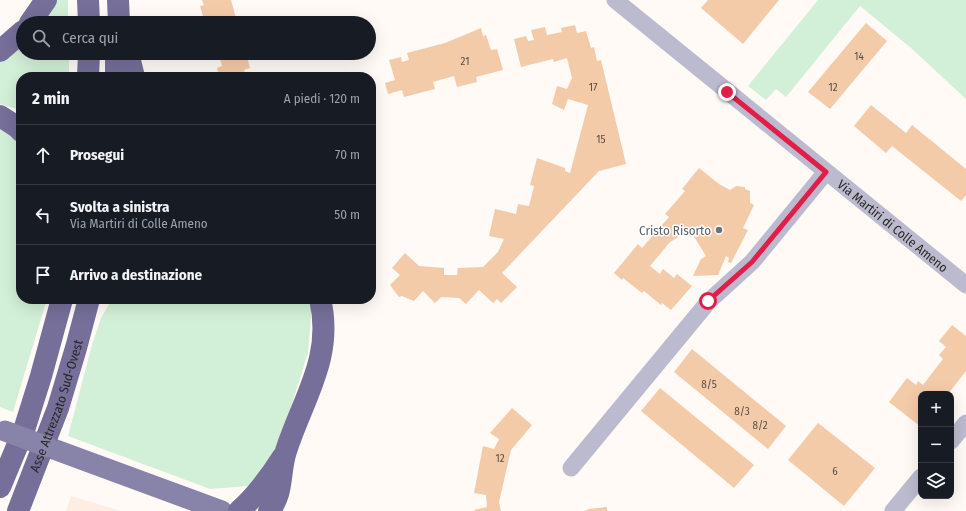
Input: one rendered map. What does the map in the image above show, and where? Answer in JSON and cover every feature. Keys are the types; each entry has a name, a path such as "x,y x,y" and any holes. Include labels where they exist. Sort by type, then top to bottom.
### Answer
{"highway":[{"path":"35,16 46,0"},
{"path":"88,0 89,16"},
{"path":"0,51 16,37"},
{"path":"88,72 89,60"},
{"path":"116,60 116,72"},
{"path":"130,60 133,72"},
{"path":"0,116 16,126"},
{"name":"Asse Attrezzato Sud-Ovest","path":"0,487 25,427 42,376 61,304"},
{"name":"Asse Attrezzato Sud-Ovest","path":"19,510 58,408 88,304"},
{"path":"76,348 101,304"},
{"path":"239,511 251,500 275,470 285,451 315,374 321,354 324,335 324,317 321,304"},
{"path":"269,511 274,505 280,489 285,451"},
{"path":"280,489 283,503 288,511"}],"main road":[{"path":"0,429 222,511"}],"street":[{"name":"Via Martiri di Colle Ameno","path":"615,0 966,285"},
{"path":"571,468 708,301 752,262 826,172"},
{"path":"954,437 966,423"},
{"path":"893,511 918,481"}],"shaded area":[{"path":"71,496 121,511 66,511"}],"green space":[{"path":"54,0 68,0 68,16 46,16"},
{"path":"818,0 966,0 966,99 911,48 860,6 786,97 776,89 766,100 748,86"},
{"path":"16,48 16,60 69,60 69,72 16,72 16,109 0,104 0,62"},
{"path":"0,124 16,138 16,304 45,304 13,412 0,407"},
{"path":"109,304 312,304 308,353 275,457 248,486 210,489 68,436 92,345 101,318"}],"building":[{"path":"202,0 231,0 235,16 203,16 200,6 204,5"},
{"path":"708,0 779,0 743,44 701,8"},
{"path":"866,23 887,41 830,109 808,92"},
{"path":"575,25 577,33 586,31 591,48 594,47 597,61 601,60 626,164 599,171 502,273 517,287 501,303 497,299 493,303 479,290 466,304 459,298 441,297 435,303 423,291 414,301 402,296 399,297 390,285 400,275 392,268 405,253 419,266 444,268 444,275 457,275 458,268 483,267 498,252 504,239 489,236 495,209 516,214 518,204 529,206 534,186 530,185 537,158 565,168 565,171 570,173 588,105 568,99 564,110 552,104 557,86 567,89 572,78 567,58 554,62 553,59 521,67 514,39 526,36 528,41 534,40 531,30 545,27 547,35 562,32 561,28"},
{"path":"481,28 483,36 486,35 491,50 497,49 503,70 476,77 477,82 457,87 454,76 433,82 435,89 404,97 402,90 388,94 385,83 395,80 389,60 401,57 402,62 409,60 407,53 445,43"},
{"path":"220,60 248,60 250,68 244,70 245,72 218,72 217,68 222,66"},
{"path":"871,105 906,133 912,125 966,169 966,195 961,201 892,146 886,153 854,126"},
{"path":"699,168 719,184 730,190 736,186 745,187 745,189 750,191 750,203 754,205 743,228 748,230 731,263 728,262 729,258 726,256 718,275 693,276 701,259 706,256 690,230 670,242 650,266 660,274 663,269 674,278 677,274 692,286 671,310 662,303 661,305 644,291 642,293 614,273 638,244 642,248 669,217 665,214 685,191 682,189"},
{"path":"952,325 966,336 966,371 950,391 918,391 918,425 889,402 907,378 916,385 918,381 923,385 943,359 939,355 946,347 939,341"},
{"path":"692,349 786,426 768,449 674,372"},
{"path":"660,388 754,465 734,488 641,411"},
{"path":"512,408 532,425 511,450 499,502 501,511 475,511 474,510 487,507 486,495 474,493 483,446 494,449 499,439 490,433"},
{"path":"818,423 875,468 844,506 788,460"},
{"path":"607,507 607,511 585,511 589,509"}],"place":[{"name":"Cristo Risorto","path":"719,230"}],"route":[{"path":"708,301 752,262 826,172 727,92"}]}
